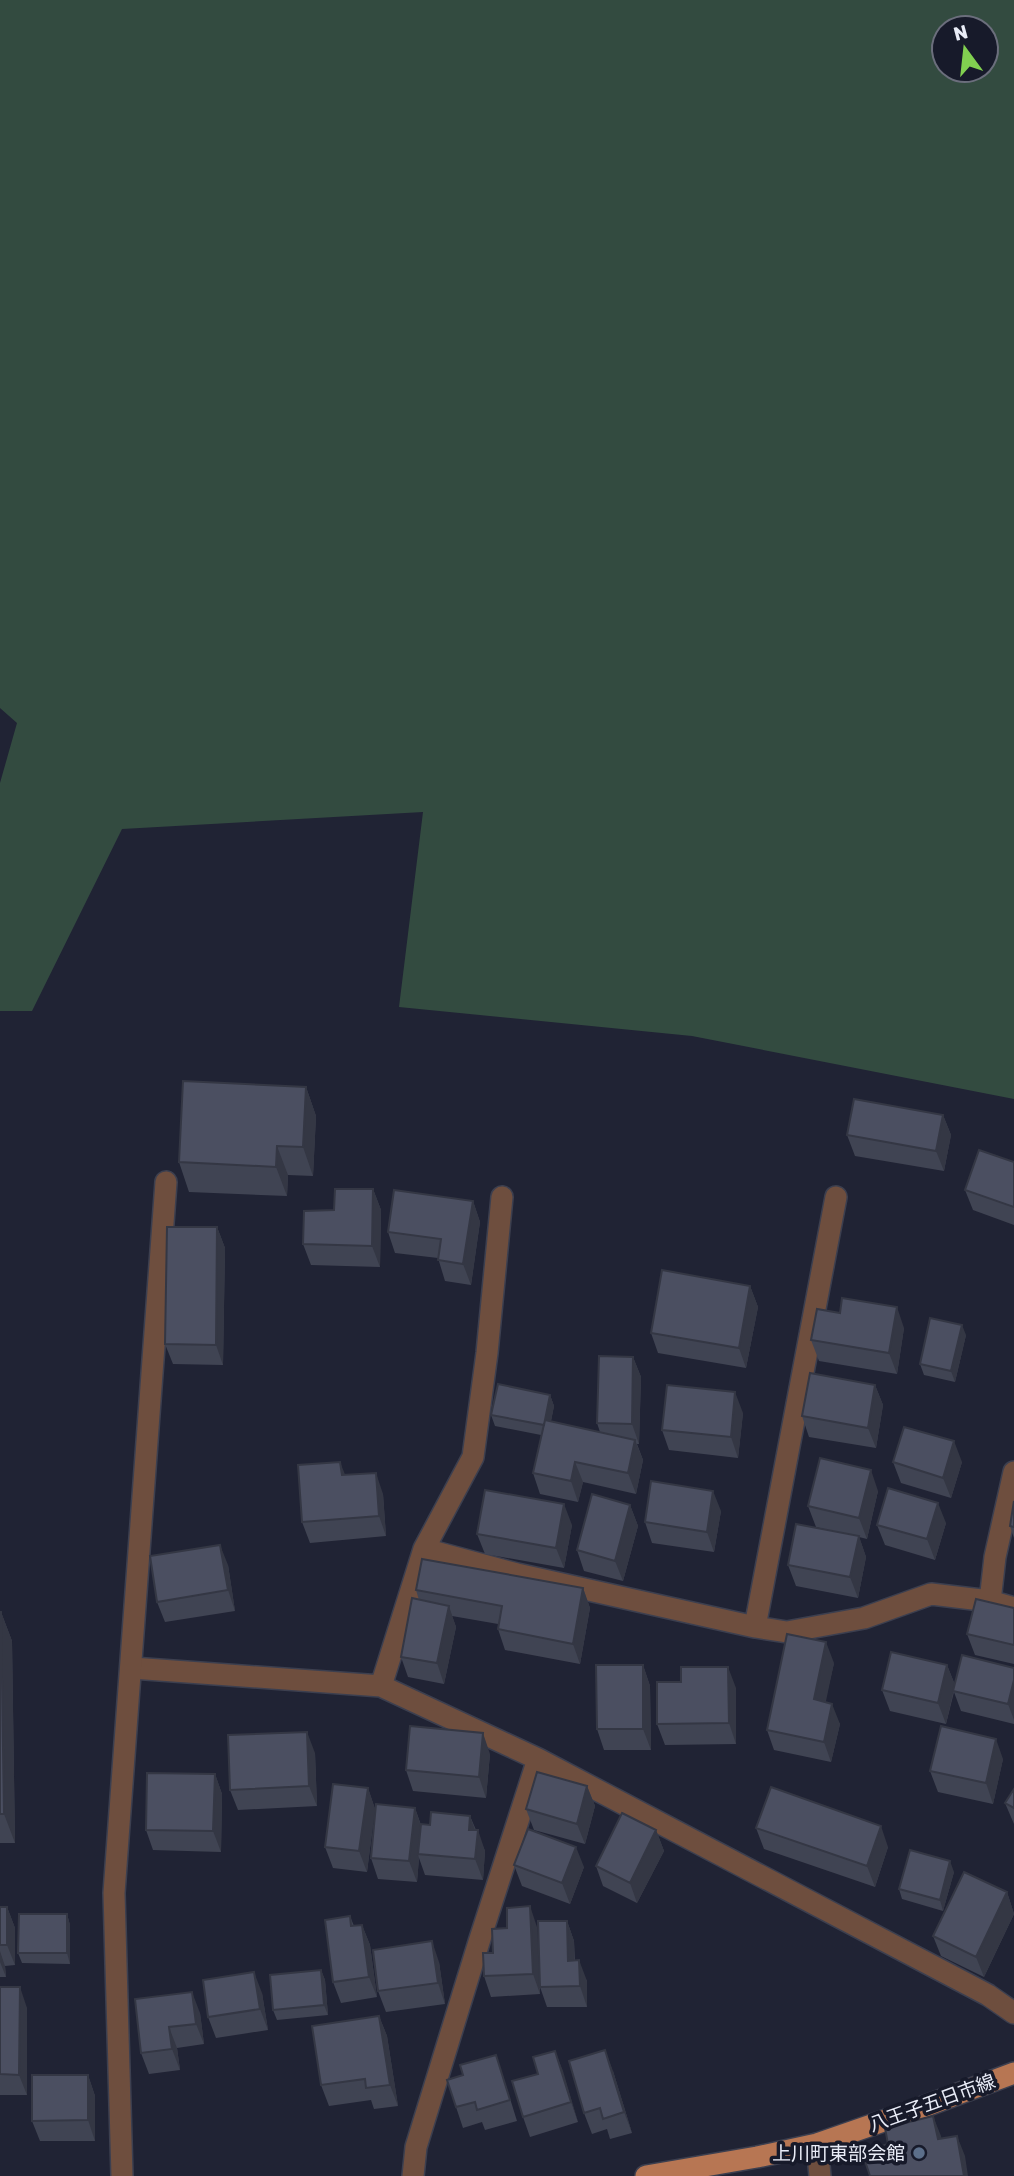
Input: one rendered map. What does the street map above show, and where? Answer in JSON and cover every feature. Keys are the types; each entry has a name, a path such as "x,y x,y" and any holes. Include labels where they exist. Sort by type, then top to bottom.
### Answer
{"main road":[{"name":"八王子五日市線","path":"646,2176 817,2144 1014,2073"}],"street":[{"path":"122,2176 114,1893 166,1182"},
{"path":"755,1627 836,1197"},
{"path":"382,1686 424,1549 473,1457 487,1353 502,1198"},
{"path":"990,1601 995,1557 1014,1472"},
{"path":"424,1549 517,1574 787,1632 864,1618 931,1594 990,1601 1014,1608"},
{"path":"132,1668 382,1686 538,1759 988,1995 1014,2013"},
{"path":"413,2176 416,2147 538,1759"},
{"path":"817,2144 820,2176"}],"green space":[{"path":"0,0 1014,0 1014,1099 692,1036 399,1007 423,812 122,829 32,1011 0,1011 0,783 17,723 0,708"}],"building":[{"path":"183,1081 306,1087 303,1147 277,1146 276,1167 179,1162"},
{"path":"854,1099 943,1115 936,1151 847,1135"},
{"path":"979,1150 1014,1162 1014,1207 965,1190"},
{"path":"335,1189 373,1189 372,1246 303,1244 304,1211 334,1210"},
{"path":"394,1190 473,1201 463,1264 438,1260 441,1239 388,1232"},
{"path":"167,1227 217,1227 216,1345 165,1344"},
{"path":"662,1270 750,1286 739,1348 651,1333"},
{"path":"842,1298 897,1307 889,1353 811,1340 817,1309 840,1313"},
{"path":"930,1318 962,1325 951,1371 920,1364"},
{"path":"599,1356 633,1357 632,1424 597,1423"},
{"path":"810,1373 875,1385 868,1428 802,1416"},
{"path":"498,1384 550,1395 544,1425 491,1415"},
{"path":"667,1385 735,1392 731,1437 662,1430"},
{"path":"545,1420 635,1440 628,1473 575,1462 571,1481 533,1473"},
{"path":"904,1427 954,1441 943,1478 893,1462"},
{"path":"820,1458 871,1470 859,1518 808,1506"},
{"path":"340,1462 342,1475 376,1473 379,1516 302,1522 298,1465"},
{"path":"651,1481 713,1491 707,1532 645,1522"},
{"path":"888,1488 938,1503 927,1539 877,1525"},
{"path":"485,1490 564,1504 556,1548 477,1534"},
{"path":"592,1494 630,1505 615,1561 577,1550"},
{"path":"1014,1501 1014,1527 1010,1526"},
{"path":"796,1524 859,1536 850,1577 788,1565"},
{"path":"220,1545 228,1590 157,1602 150,1556"},
{"path":"422,1559 583,1588 573,1644 498,1629 502,1606 416,1590"},
{"path":"412,1598 449,1606 437,1663 401,1657"},
{"path":"976,1599 1014,1608 1014,1645 967,1634"},
{"path":"1,1612 4,1814 0,1814"},
{"path":"787,1634 826,1642 814,1699 832,1704 824,1742 767,1730"},
{"path":"891,1652 947,1665 938,1703 882,1690"},
{"path":"962,1655 1014,1668 1008,1704 953,1691"},
{"path":"596,1665 643,1665 643,1729 597,1729"},
{"path":"681,1667 728,1667 729,1723 657,1724 657,1682 681,1682"},
{"path":"410,1726 483,1733 479,1777 406,1770"},
{"path":"941,1726 996,1739 986,1783 930,1771"},
{"path":"307,1732 309,1786 230,1790 228,1735"},
{"path":"537,1772 587,1786 577,1824 526,1809"},
{"path":"147,1773 215,1774 213,1831 146,1830"},
{"path":"333,1784 368,1788 359,1851 325,1847"},
{"path":"771,1787 881,1826 867,1866 756,1828"},
{"path":"1014,1789 1014,1808 1005,1803"},
{"path":"376,1804 415,1808 409,1861 371,1858"},
{"path":"431,1812 470,1816 469,1830 478,1830 475,1859 418,1854 421,1824 430,1825"},
{"path":"622,1813 656,1830 630,1883 596,1866"},
{"path":"528,1829 576,1847 562,1883 514,1865"},
{"path":"910,1850 950,1861 940,1900 899,1889"},
{"path":"964,1872 1007,1892 976,1957 933,1936"},
{"path":"530,1906 533,1974 484,1976 483,1953 493,1953 492,1929 507,1928 507,1908"},
{"path":"0,1907 7,1907 7,1945 0,1945"},
{"path":"19,1914 67,1914 67,1953 18,1953"},
{"path":"350,1916 351,1926 362,1925 369,1977 333,1982 325,1920"},
{"path":"538,1921 567,1921 568,1961 579,1960 580,1986 540,1987"},
{"path":"432,1941 438,1983 378,1991 373,1950"},
{"path":"321,1970 324,2005 273,2010 270,1975"},
{"path":"254,1972 260,2009 208,2017 203,1980"},
{"path":"0,1987 20,1987 19,2075 0,2074"},
{"path":"192,1992 196,2024 169,2027 172,2049 141,2053 135,1999"},
{"path":"379,2016 390,2085 366,2088 365,2079 321,2085 312,2026"},
{"path":"605,2050 624,2112 603,2119 600,2108 584,2113 569,2061"},
{"path":"555,2051 571,2102 523,2117 512,2081 538,2074 533,2057"},
{"path":"496,2055 510,2100 477,2110 475,2102 456,2107 447,2080 463,2075 460,2065"},
{"path":"32,2075 88,2075 88,2120 32,2121"},
{"path":"933,2116 938,2139 957,2136 964,2176 870,2176 862,2152 888,2144 885,2128"}],"place":[{"name":"上川町東部会館","path":"919,2153"}]}
